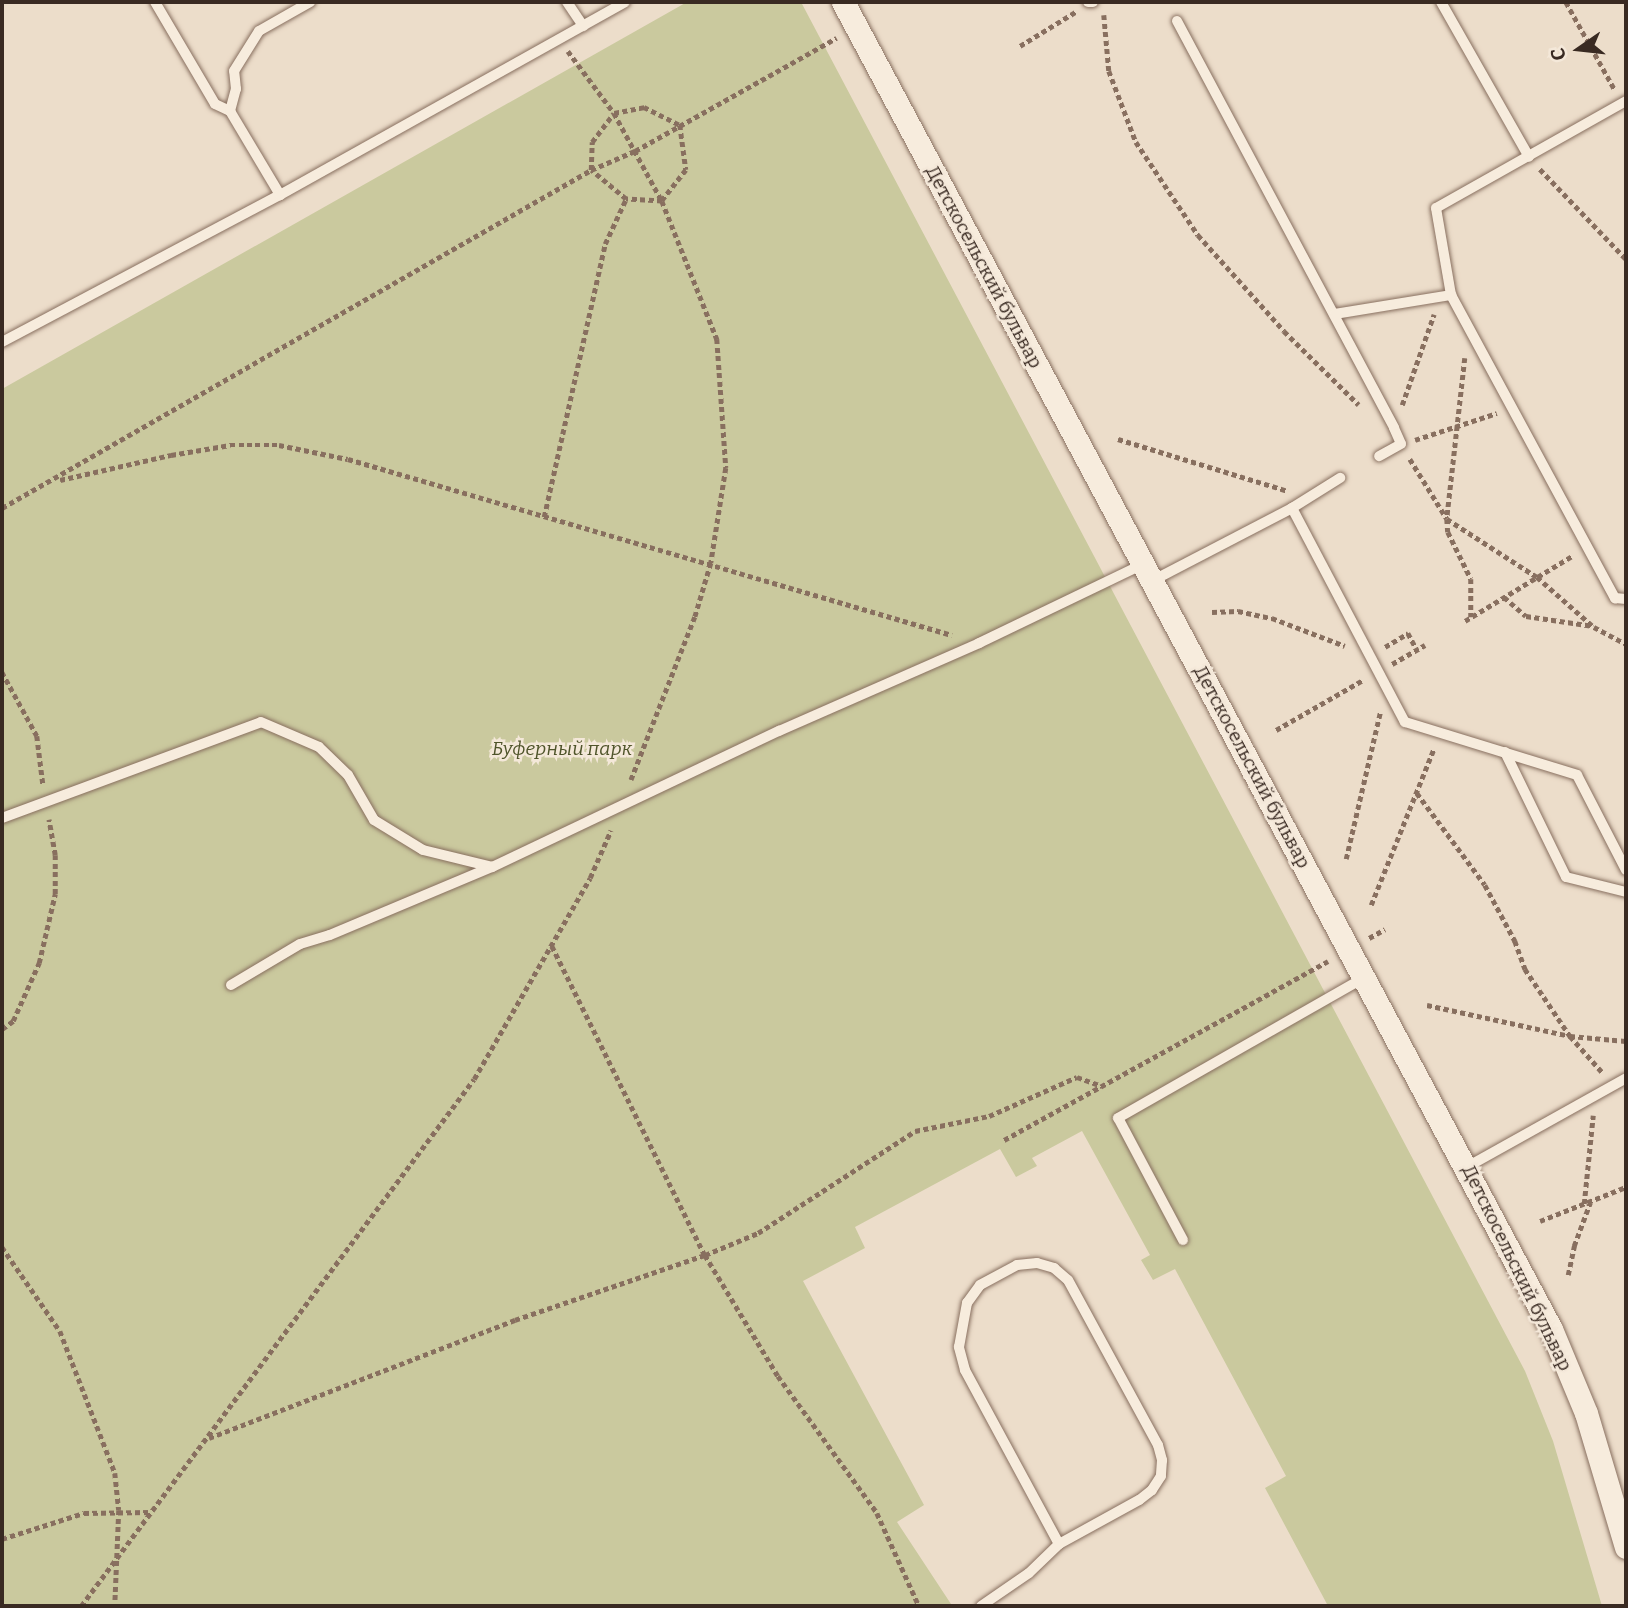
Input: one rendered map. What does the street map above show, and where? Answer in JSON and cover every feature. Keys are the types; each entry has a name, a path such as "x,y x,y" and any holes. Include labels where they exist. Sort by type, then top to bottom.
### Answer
{"street":[{"name":"Детскосельский бульвар","path":"843,2 1351,948 1551,1329 1586,1413 1626,1547"}],"lane":[{"path":"155,2 215,104 230,111 280,195"},
{"path":"230,111 236,89 234,71 259,31 310,2"},
{"path":"567,2 583,26"},
{"path":"2,342 280,195 625,2"},
{"path":"1441,2 1528,157"},
{"path":"1177,21 1394,428 1401,444 1379,456"},
{"path":"1624,102 1436,208 1446,296 1468,327 1615,598 1626,599"},
{"path":"1335,314 1446,296"},
{"path":"231,985 300,944 330,935 492,867 620,809 779,731 1292,508 1340,478"},
{"path":"1292,508 1405,722 1577,775 1626,870"},
{"path":"2,818 261,722 320,747 348,775 374,820 423,850 492,867"},
{"path":"1505,752 1566,877 1626,892"},
{"path":"1183,1240 1118,1118 1365,977"},
{"path":"1467,1167 1626,1078"},
{"path":"981,1606 1029,1573 1059,1544 1139,1500 1152,1490 1161,1476 1162,1460 1157,1445 1068,1280 1045,1266 1017,1265 980,1285 967,1303 959,1347 965,1370 1059,1544"}],"path":[{"path":"1020,46 1090,2"},
{"path":"1103,2 1109,71 1136,142 1198,234 1284,331 1362,407"},
{"path":"1566,2 1624,102"},
{"path":"2,508 591,170 635,151 856,27"},
{"path":"81,1606 474,1079 590,878 695,617 711,563 726,468 717,339 662,201 614,113 559,39"},
{"path":"591,170 592,142 614,113 644,107 680,125"},
{"path":"662,201 686,170 680,125"},
{"path":"1528,157 1626,259"},
{"path":"591,170 626,199 662,201"},
{"path":"544,516 605,243 626,199"},
{"path":"1394,428 1446,296"},
{"path":"1468,327 1447,519 1448,532 1471,579 1471,617"},
{"path":"1512,408 1401,444 1447,519 1537,577 1594,626 1626,644"},
{"path":"1118,439 1306,498"},
{"path":"53,481 230,445 279,445 348,459 979,643"},
{"path":"1465,621 1587,547"},
{"path":"1504,597 1526,616 1594,626"},
{"path":"1212,612 1237,611 1272,618 1370,656 1408,633 1417,650"},
{"path":"1276,730 1425,645"},
{"path":"2,672 37,736 55,855 55,894 40,963 13,1021 2,1030"},
{"path":"1346,859 1387,686"},
{"path":"1371,905 1441,731"},
{"path":"1417,793 1485,885 1515,941 1525,969 1570,1036 1614,1085"},
{"path":"1004,1140 1385,929"},
{"path":"552,945 705,1255 778,1376 877,1513 919,1606"},
{"path":"1426,1005 1570,1036 1626,1041"},
{"path":"208,1439 515,1320 705,1255 758,1233 915,1131 989,1116 1077,1077 1102,1086"},
{"path":"1584,1204 1585,1168 1594,1119 1591,1098"},
{"path":"1539,1221 1626,1187"},
{"path":"1568,1275 1581,1223 1590,1201"},
{"path":"2,1247 60,1331 115,1473 119,1510 115,1606"},
{"path":"2,1539 84,1513 119,1510 151,1512"}],"green space":[{"name":"Буферный парк","path":"687,2 801,2 1525,1371 1553,1441 1602,1606 1328,1606 1265,1488 1286,1476 1175,1269 1153,1280 1141,1260 1150,1255 1082,1131 1032,1158 1037,1166 1016,1177 1000,1149 855,1227 865,1248 803,1281 924,1505 897,1522 951,1604 948,1606 2,1606 2,389"}]}
